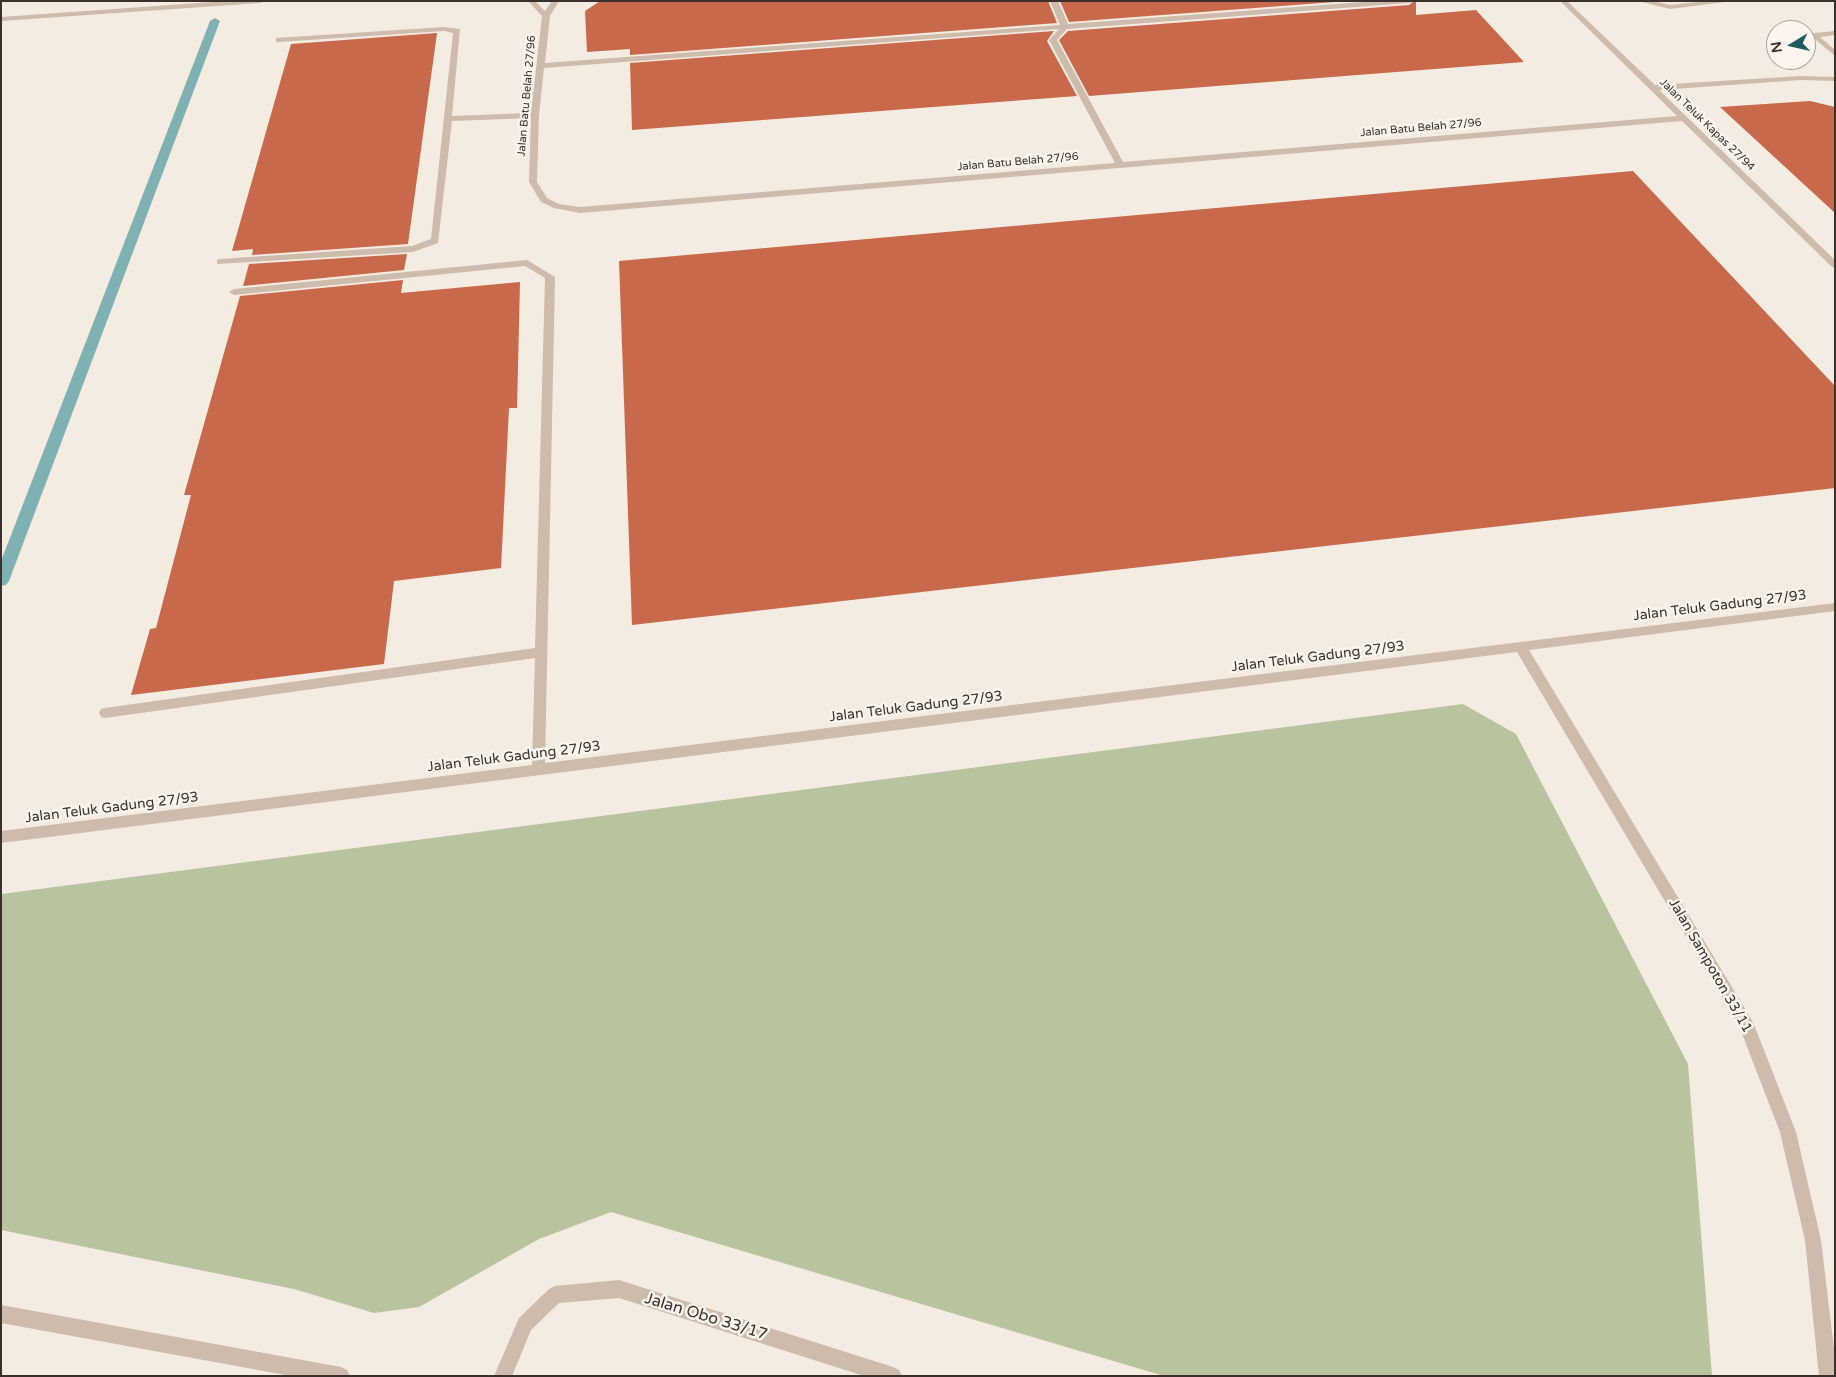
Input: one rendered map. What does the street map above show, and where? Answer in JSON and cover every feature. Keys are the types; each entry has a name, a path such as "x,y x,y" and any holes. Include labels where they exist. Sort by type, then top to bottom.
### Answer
{"street":[{"path":"1,19 261,1"},
{"path":"531,1 546,16 556,1"},
{"path":"1054,1 1065,27"},
{"path":"540,66 1409,1"},
{"name":"Jalan Teluk Kapas 27/94","path":"1563,1 1835,265"},
{"path":"1641,1 1670,6 1730,1"},
{"name":"Jalan Batu Belah 27/96","path":"546,16 535,115 533,182 544,200 557,206 580,210 1683,118"},
{"path":"1065,27 1053,40 1120,165"},
{"path":"220,262 413,249 435,241 457,31 444,29 279,40"},
{"path":"1835,33 1814,35 1835,54"},
{"path":"1652,88 1833,76"},
{"path":"448,119 535,115"},
{"path":"234,292 527,263 550,277 538,769"},
{"name":"Jalan Teluk Gadung 27/93","path":"1,837 1835,607"},
{"name":"Jalan Sampoton 33/11","path":"1520,646 1745,1022 1788,1132 1813,1240 1828,1376"},
{"path":"105,713 541,652"},
{"name":"Jalan Obo 33/17","path":"503,1376 525,1324 555,1295 619,1289 894,1376"},
{"path":"1,1314 341,1376"}],"green space":[{"path":"1463,704 1516,734 1688,1064 1712,1376 1164,1376 611,1212 539,1239 419,1307 374,1313 294,1289 1,1230 1,894"}],"building":[{"path":"600,1 1048,1 1057,23 630,55 630,49 587,52 585,11"},
{"path":"1060,1 1348,1 1069,22"},
{"path":"1416,1 1416,15 1476,10 1524,62 1089,96 1059,40 1068,31 1409,5"},
{"path":"1054,31 1047,41 1077,96 632,130 630,63"},
{"path":"437,33 408,244 252,255 253,249 232,251 291,44"},
{"path":"1810,101 1835,107 1835,213 1720,107"},
{"path":"1633,171 1835,386 1835,488 632,625 619,261"},
{"path":"407,254 404,270 243,286 249,264"},
{"path":"403,280 401,293 520,282 517,408 509,408 501,568 394,581 384,664 131,695 150,629 156,628 191,495 184,495 240,296"}],"waterway":[{"path":"1,581 215,21"}]}
